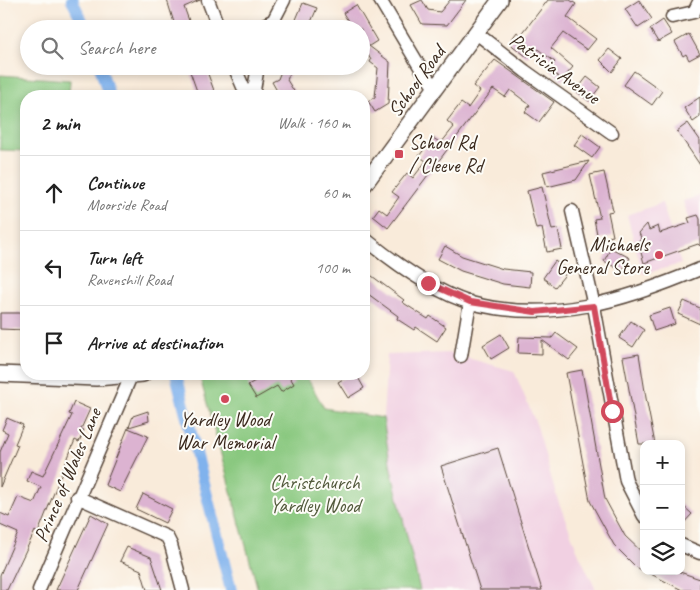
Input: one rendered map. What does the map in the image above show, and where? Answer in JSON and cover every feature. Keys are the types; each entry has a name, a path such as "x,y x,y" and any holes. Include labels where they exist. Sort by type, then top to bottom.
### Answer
{"street":[{"path":"208,0 217,20"},
{"path":"274,20 284,0"},
{"path":"380,0 420,67 435,88"},
{"name":"School Road","path":"370,177 500,0"},
{"path":"672,17 697,15 700,0"},
{"name":"Patricia Avenue","path":"475,32 524,70 612,133"},
{"path":"238,75 244,90"},
{"path":"254,90 256,75"},
{"path":"572,211 594,306 626,481 640,508"},
{"path":"370,242 428,283 470,302 535,312 594,306 700,269"},
{"path":"461,356 470,302"},
{"path":"0,374 20,375"},
{"name":"Prince of Wales Lane","path":"39,590 78,497 135,380"},
{"path":"78,497 167,537 172,545 183,590"},
{"path":"685,547 700,553"}],"shaded area":[{"path":"700,196 700,251 683,201"},
{"path":"662,203 681,264 643,274 627,215"},
{"path":"450,353 514,371 537,426 556,495 578,552 596,590 420,590 391,469 383,418 387,355"}],"green space":[{"path":"0,75 70,80 69,90 20,90 20,151 0,150"},
{"name":"Christchurch Yardley Wood","path":"201,380 308,380 324,408 383,418 391,469 420,590 258,590"}],"building":[{"path":"167,0 200,0 184,7 189,20 173,20"},
{"path":"422,0 428,10 440,12 450,0 466,0 447,25 422,24 411,5"},
{"path":"548,0 570,0 576,4 567,17 596,39 587,50 563,33 551,48 573,67 562,80 549,69 555,62 535,47 527,57 509,43 517,32 521,35"},
{"path":"639,0 652,19 638,28 625,9"},
{"path":"303,3 317,8 312,20 296,20"},
{"path":"356,5 365,20 347,20 343,13"},
{"path":"663,20 672,34 658,42 650,29"},
{"path":"370,29 377,41 370,45"},
{"path":"689,34 700,54 689,60 686,54 683,56 675,42"},
{"path":"370,47 390,62 388,104 375,112 370,104 370,100 375,97 378,68 370,62"},
{"path":"609,49 622,59 612,72 600,60"},
{"path":"495,60 554,102 539,122 525,112 530,105 510,90 505,97 493,89 388,228 373,216 379,208 387,214 399,197 392,192 407,173 413,178 426,161 419,156 433,138 441,143 454,127 447,121 461,103 468,108 480,91 473,86"},
{"path":"634,71 662,91 652,105 624,85"},
{"path":"191,75 208,75 214,90 197,90"},
{"path":"280,75 289,75 287,80 293,90 277,90 272,82 278,79"},
{"path":"587,77 600,87 589,101 576,91"},
{"path":"700,97 700,117 693,122 684,108"},
{"path":"688,123 700,140 700,165 677,131"},
{"path":"582,134 600,147 592,158 574,145"},
{"path":"589,161 576,180 547,187 543,172"},
{"path":"604,172 613,211 608,212 613,236 598,239 594,219 600,218 590,175"},
{"path":"542,187 552,230 558,229 562,249 547,252 542,228 536,229 527,191"},
{"path":"698,215 700,219 700,246 698,244 644,263 638,242 642,240 639,233 647,224 649,230 658,226 660,233 690,223 688,218"},
{"path":"445,246 462,256 503,269 531,272 530,287 503,284 461,271 438,259"},
{"path":"611,248 630,258 622,271 604,261"},
{"path":"555,261 568,271 555,287 543,278"},
{"path":"370,274 404,300 402,302 428,319 430,316 446,327 437,341 416,327 414,330 397,319 398,316 370,295"},
{"path":"684,301 700,308 700,324 678,314"},
{"path":"670,308 675,324 654,331 649,315"},
{"path":"0,313 20,313 20,330 0,329"},
{"path":"631,321 644,330 633,347 619,338"},
{"path":"556,333 578,349 569,360 542,340 542,354 518,353 519,337 552,338"},
{"path":"501,334 509,348 491,359 483,345"},
{"path":"639,354 654,440 640,440 639,444 623,357"},
{"path":"582,370 605,499 625,536 640,550 640,569 614,545 590,501 566,373"},
{"path":"257,380 292,380 294,384 281,392 277,386 256,398 248,385"},
{"path":"342,380 359,380 364,388 348,398 338,382"},
{"path":"74,402 90,409 81,429 84,430 79,442 75,440 38,533 35,531 7,590 0,590 0,575 18,533 0,525 0,513 9,517 18,497 34,503 41,487 27,481 31,471 43,476 72,415 69,414"},
{"path":"148,411 149,421 129,427 133,416"},
{"path":"7,418 23,425 15,444 18,445 0,487 0,452 8,433 2,430"},
{"path":"128,428 148,436 120,492 105,485"},
{"path":"498,448 542,590 480,590 441,466"},
{"path":"143,494 172,509 165,523 136,509"},
{"path":"685,508 692,514 685,522"},
{"path":"91,514 108,524 78,590 56,590"},
{"path":"127,547 151,557 162,590 147,590 141,570 120,561"},
{"path":"685,574 700,579 700,590 682,590 653,575"}],"waterway":[{"path":"72,0 82,20"},
{"path":"103,75 107,90"},
{"path":"178,380 231,590"}],"place":[{"name":"School Rd / Cleeve Rd","path":"399,154"},
{"name":"Michaels General Store","path":"659,255"},
{"name":"Yardley Wood War Memorial","path":"225,399"}],"route":[{"path":"428,283 470,302 535,312 594,306 612,411"}]}
